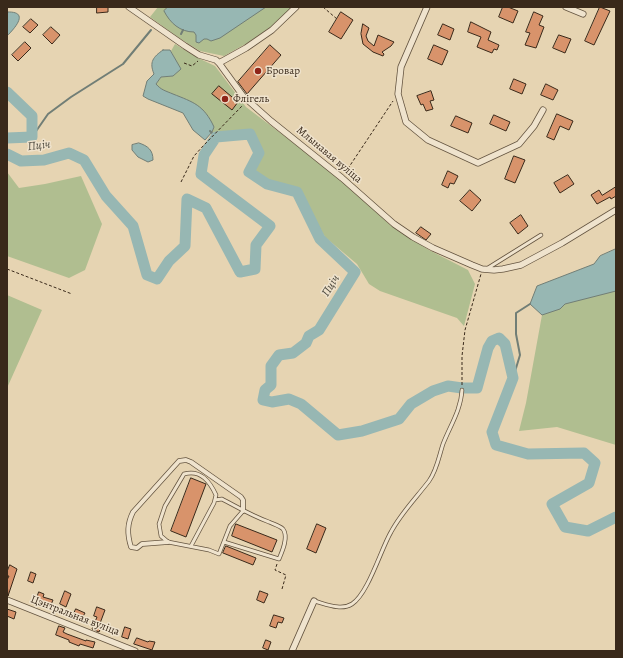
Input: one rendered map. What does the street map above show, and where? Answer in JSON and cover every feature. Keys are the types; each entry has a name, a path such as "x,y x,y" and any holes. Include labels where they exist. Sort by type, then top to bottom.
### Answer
{"street":[{"path":"129,7 176,41 203,56 216,60 219,63 246,48 272,30 296,7"},
{"path":"427,7 401,67 398,94 406,122 428,140 478,163 519,144 534,126 542,110"},
{"path":"566,7 583,14"},
{"name":"Млынавая вуліца","path":"219,63 233,84 270,121 342,178 388,220 413,237 458,260 484,269"},
{"path":"484,269 503,269 521,265 562,243 616,210"},
{"path":"168,542 142,544 136,548 131,547 128,538 128,521 133,512 179,461 186,460 191,462 241,497 243,500 243,511"},
{"name":"Цэнтральная вуліца","path":"7,600 135,651"},
{"path":"292,651 314,601"}],"lane":[{"path":"484,269 541,235"},
{"path":"314,601 343,608 353,604 361,595 390,533 404,510 430,480 438,463 443,444 460,407 462,390"},
{"path":"191,546 216,496 210,482 192,472 184,474 165,506 159,524 160,536 168,542 209,550 219,554 230,526 243,511"},
{"path":"215,500 222,499 243,511 277,526 283,530 285,539 279,560 224,542"}],"path":[{"path":"323,7 336,19"},
{"path":"184,63 192,66 200,61 203,56"},
{"path":"342,178 398,94"},
{"path":"181,182 194,156 248,100"},
{"path":"7,269 72,294"},
{"path":"462,386 462,356 465,330 484,269"},
{"path":"277,566 275,570 286,575 282,589"}],"green space":[{"path":"158,7 292,7 271,27 249,42 224,56 200,51 150,17"},
{"path":"175,44 215,66 246,107 340,178 390,225 429,250 468,270 475,284 464,326 457,318 380,291 369,284 357,264 325,237 298,191 268,183 252,171 261,155 251,133 219,136 212,132 214,127 160,89 156,84 161,77 173,76 180,69 171,51"},
{"path":"7,172 19,188 81,176 102,224 85,270 69,278 7,256"},
{"path":"616,286 616,445 557,427 519,431 526,403 542,315 565,304"},
{"path":"7,295 42,310 7,388"}],"water":[{"path":"168,7 266,7 220,38 211,41 204,39 199,43 196,42 196,35 194,32 180,29 172,23 164,11"},
{"path":"7,12 14,12 18,14 19,21 7,36"},
{"path":"163,50 170,50 181,69 173,76 161,77 156,84 160,88 192,102 202,109 214,127 212,132 205,140 193,130 183,113 143,96 147,81 154,74 152,66 153,60"},
{"path":"139,143 149,149 153,160 148,162 138,157 132,150 132,145"},
{"path":"616,249 616,291 565,304 560,309 542,315 530,304 537,286 594,264 600,256"}],"building":[{"path":"97,7 108,7 108,12 97,13"},
{"path":"503,7 508,7 518,11 513,23 499,17"},
{"path":"600,7 610,11 594,45 585,41"},
{"path":"341,12 353,20 341,39 329,32"},
{"path":"534,12 543,16 539,25 544,27 536,48 525,45 530,33 526,32"},
{"path":"31,19 38,25 30,33 23,27"},
{"path":"471,22 491,32 488,40 499,45 497,50 494,49 492,53 477,47 481,37 468,32"},
{"path":"363,24 369,28 366,36 368,41 374,46 378,35 394,42 382,52 384,54 383,56 373,52 363,44 361,34"},
{"path":"443,24 454,29 450,40 438,35"},
{"path":"51,27 60,35 52,44 43,35"},
{"path":"559,35 571,39 565,53 553,48"},
{"path":"25,42 31,48 18,61 12,55"},
{"path":"270,45 281,55 247,94 238,82"},
{"path":"434,45 448,51 442,65 428,59"},
{"path":"514,79 526,84 522,94 510,89"},
{"path":"546,84 558,90 553,100 541,95"},
{"path":"219,86 238,102 232,110 212,94"},
{"path":"431,91 434,100 430,101 433,109 426,111 423,104 421,105 417,96"},
{"path":"557,114 573,121 569,130 560,126 554,140 547,137"},
{"path":"494,115 510,122 506,131 490,124"},
{"path":"456,116 472,123 468,133 451,126"},
{"path":"514,156 525,160 515,183 505,179"},
{"path":"448,171 458,176 454,184 450,183 448,188 442,185"},
{"path":"568,175 574,184 560,193 554,183"},
{"path":"616,187 616,196 611,199 610,197 597,204 591,195 599,190 602,195"},
{"path":"470,190 481,200 472,211 460,201"},
{"path":"521,215 528,226 518,234 510,223"},
{"path":"421,227 431,234 426,240 416,233"},
{"path":"191,478 206,484 186,537 171,531"},
{"path":"236,524 277,540 272,552 232,536"},
{"path":"317,524 326,528 316,553 307,549"},
{"path":"226,546 256,558 253,565 223,553"},
{"path":"10,565 17,569 8,596 7,580 9,576 7,576 7,572"},
{"path":"31,572 36,574 33,583 28,581"},
{"path":"65,591 71,594 66,607 60,604"},
{"path":"260,591 268,594 264,603 257,600"},
{"path":"39,592 44,594 43,597 53,600 50,607 36,601"},
{"path":"97,607 105,610 99,626 101,627 99,632 92,629 97,617 94,616"},
{"path":"7,609 16,612 14,619 7,616"},
{"path":"76,609 85,613 81,620 73,616"},
{"path":"274,615 284,618 282,623 278,622 276,628 270,626"},
{"path":"59,626 65,628 63,632 67,634 86,641 95,642 93,648 80,644 79,646 56,635"},
{"path":"125,627 131,629 128,639 122,637"},
{"path":"137,638 148,642 155,642 152,650 134,644"},
{"path":"266,640 271,642 268,650 263,648"}],"waterway":[{"path":"32,137 48,114 71,97 123,64 151,30"},
{"path":"181,34 183,30"},
{"name":"Пціч","path":"7,92 32,116 32,137 7,138"},
{"path":"210,131 216,137"},
{"name":"Пціч","path":"7,154 21,161 44,160 69,153 84,160 106,196 133,226 147,275 157,279 169,261 185,246 187,199 206,208 240,272 255,269 256,245 270,226 201,174 204,155 216,137 250,134 259,153 249,172 267,184 297,192 320,239 355,272 319,330 309,336 306,343 293,353 279,355 271,366 271,385 265,390 263,400 272,402 289,399 301,404 338,435 362,431 399,419 411,404 433,391 448,386 477,388 488,348 492,341 499,338 505,344 513,378 492,432 496,445 528,454 584,453 595,463 589,483 552,504 565,527 588,531 616,517"},
{"path":"513,378 520,355 516,334 516,313 530,304"}],"place":[{"name":"Бровар","path":"258,71"},
{"name":"Флігель","path":"225,99"}]}
